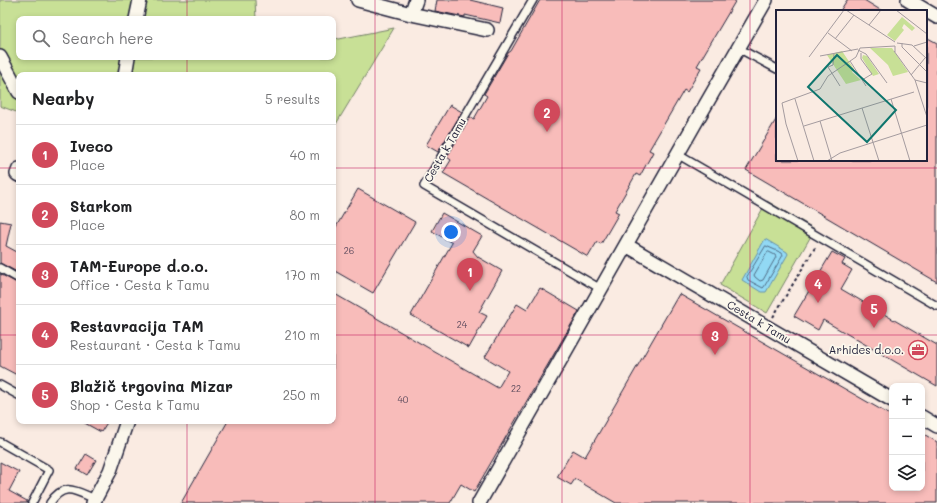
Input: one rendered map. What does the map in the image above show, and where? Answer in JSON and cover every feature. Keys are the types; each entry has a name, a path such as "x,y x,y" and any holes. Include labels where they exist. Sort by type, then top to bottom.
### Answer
{"street":[{"path":"137,16 140,0"},
{"path":"358,0 412,14 487,30"},
{"path":"412,14 416,0"},
{"path":"479,503 766,0"},
{"path":"908,0 925,10"},
{"path":"927,11 937,17"},
{"path":"0,57 16,86"},
{"path":"125,72 127,60"},
{"name":"Cesta k Tamu","path":"626,245 889,398"},
{"path":"924,419 937,426"},
{"path":"94,501 110,471 126,424"}],"lane":[{"name":"Cesta k Tamu","path":"533,0 424,186 601,289"},
{"path":"738,48 776,68"},
{"path":"677,154 937,306"},
{"path":"0,268 16,277"},
{"path":"0,385 16,394"},
{"path":"0,442 49,470 32,503"},
{"path":"50,503 58,493 64,489 72,490 94,501"}],"path":[{"path":"770,322 821,238"}],"green space":[{"path":"0,0 255,0 256,16 16,16 16,60 336,60 336,38 339,39 394,28 336,124 336,72 16,72 16,112 0,106"},
{"path":"767,201 815,229 767,313 720,285"}],"water":[{"path":"765,239 788,254 766,292 761,292 742,280"}],"building":[{"path":"437,0 470,0 503,8 500,23 465,15 465,17 435,11"},
{"path":"540,0 736,0 697,66 701,68 687,92 684,90 649,150 653,152 640,176 636,174 615,211 619,213 601,244 597,242 588,257 443,173 451,160 447,157 470,117 474,119 487,96 484,94"},
{"path":"847,0 864,0 880,10 841,10"},
{"path":"927,38 937,43 937,282 746,170 776,120 776,161 927,161"},
{"path":"450,105 462,112 438,152 426,145"},
{"path":"358,189 415,222 373,293 336,272 336,227"},
{"path":"442,213 482,236 473,251 478,257 502,271 479,312 487,316 469,348 411,315 452,243 432,231"},
{"path":"0,221 11,223 6,246 16,251 16,271 0,263"},
{"path":"832,252 845,259 842,264 852,270 841,289 937,345 937,386 823,320 818,330 794,316"},
{"path":"0,274 16,282 16,374 0,366"},
{"path":"540,288 579,311 474,492 461,484 450,503 181,503 226,424 336,424 336,295 498,388 508,371 485,357 517,304 527,310"},
{"path":"679,294 889,414 889,491 925,491 925,435 937,442 937,503 616,503 575,479 571,485 557,477 573,450 585,457"},
{"path":"86,424 106,424 101,432"},
{"path":"86,454 96,460 87,475 77,469"},
{"path":"0,462 19,472 9,491 27,501 27,503 0,503"}],"place":[{"name":"Starkom","path":"547,132"},
{"name":"Iveco","path":"470,291"},
{"name":"Restavracija TAM","path":"818,303"},
{"name":"Blažič trgovina Mizar","path":"874,328"},
{"name":"Arhides d.o.o.","path":"918,350"},
{"name":"TAM-Europe d.o.o.","path":"715,355"}]}
